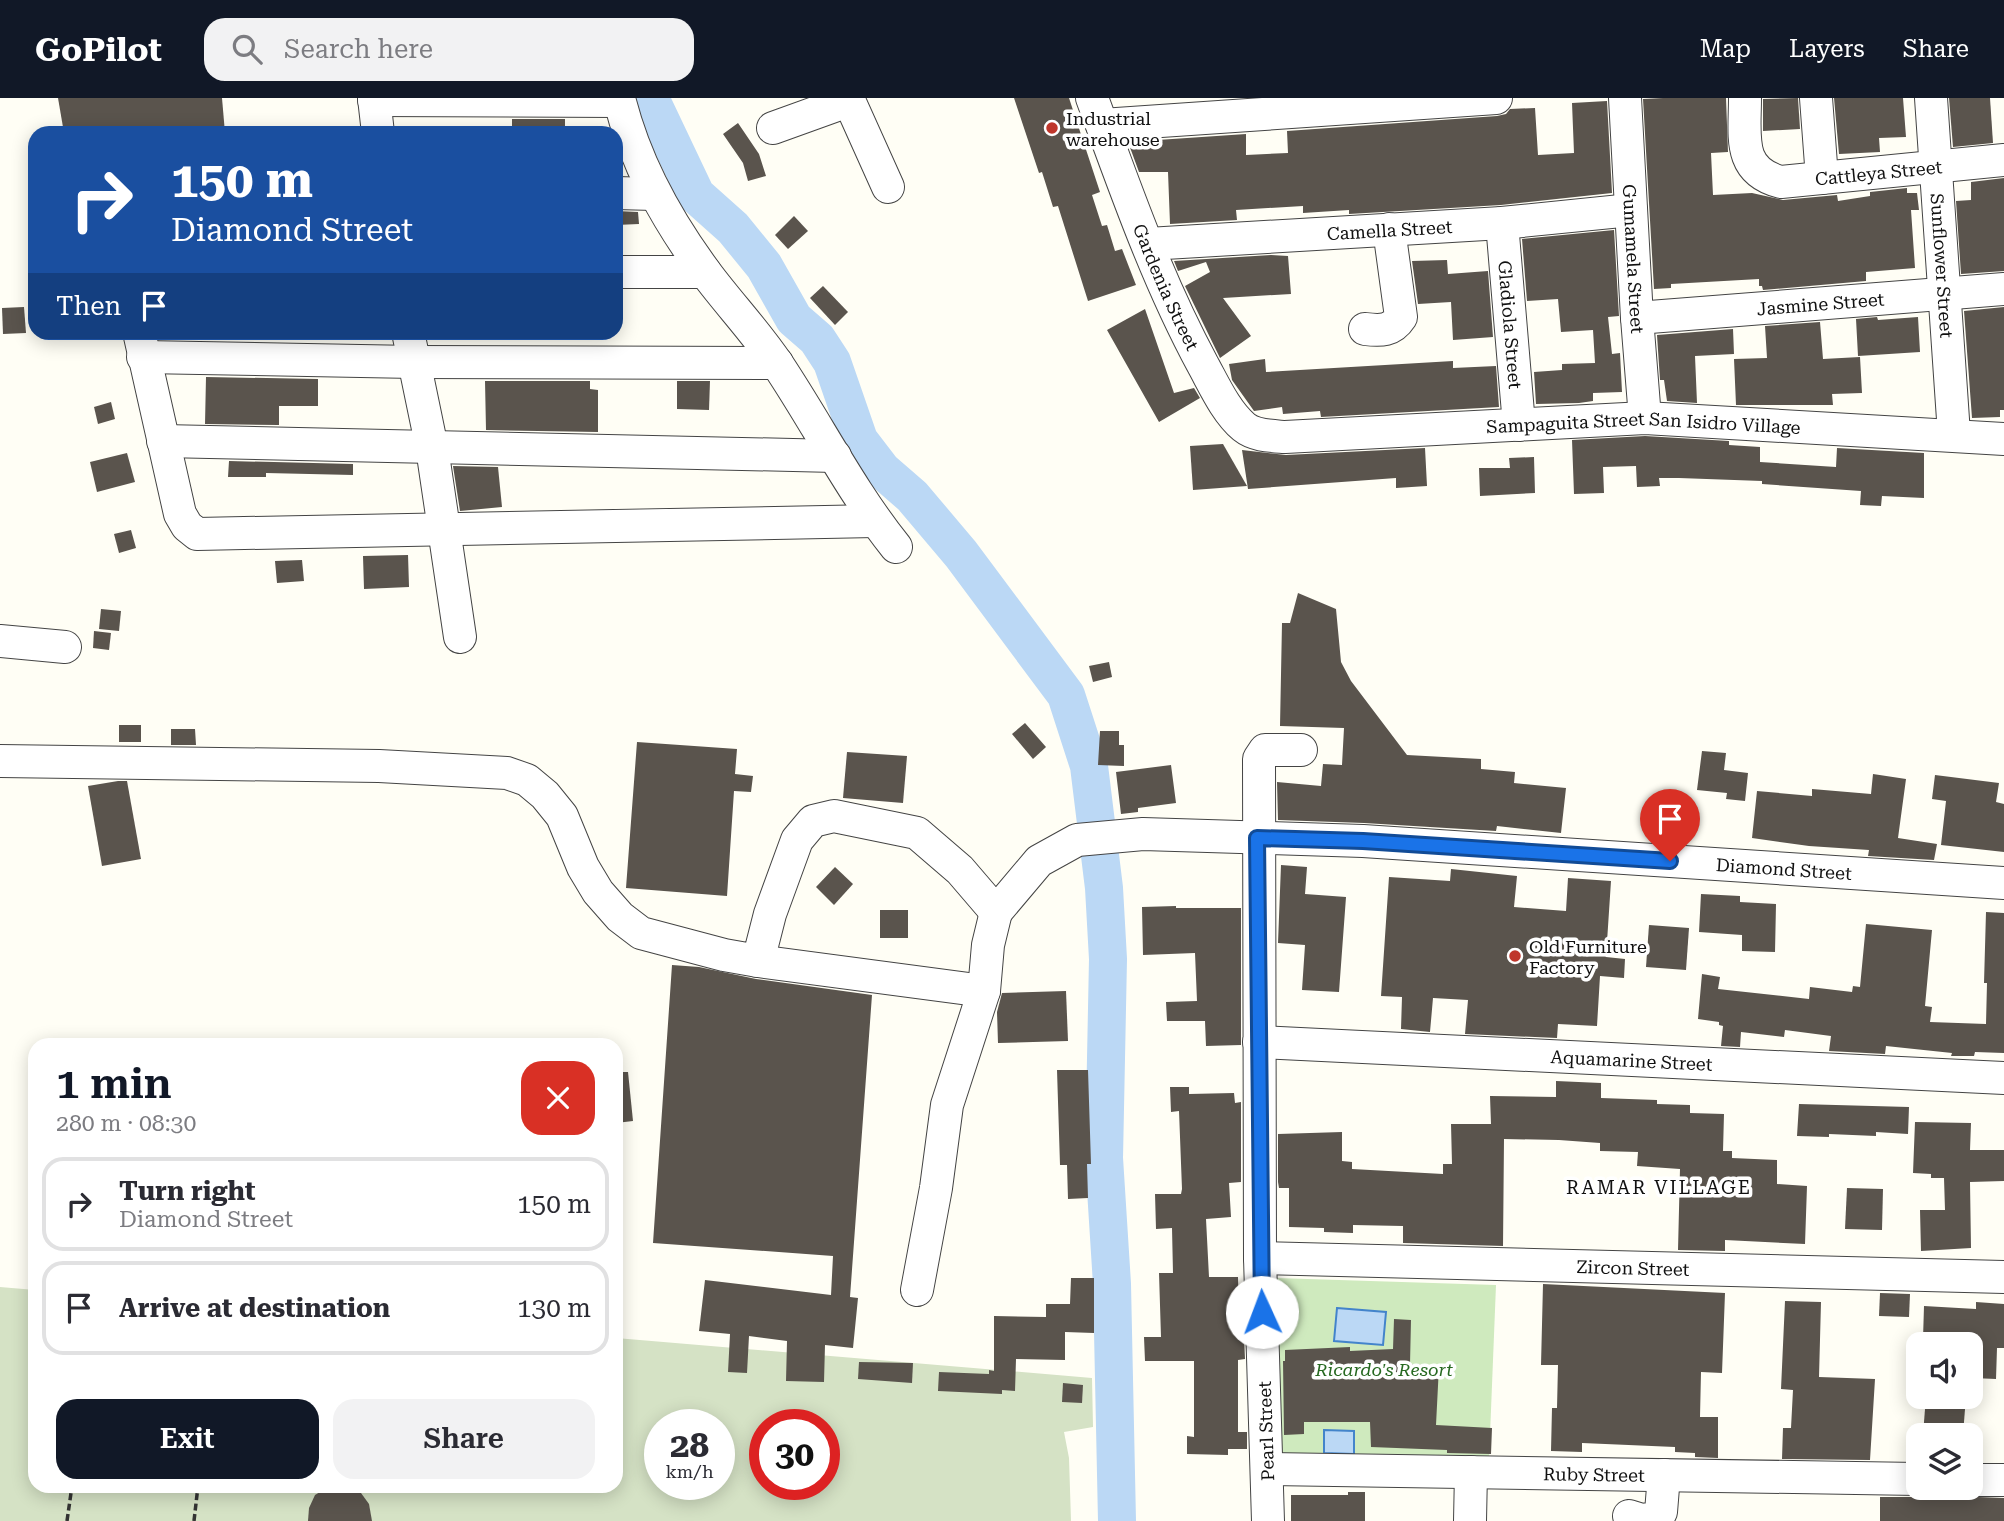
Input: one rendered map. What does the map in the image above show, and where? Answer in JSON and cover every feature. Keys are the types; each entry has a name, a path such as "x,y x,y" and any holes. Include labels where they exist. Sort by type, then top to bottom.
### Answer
{"street":[{"path":"1097,112 1496,98"},
{"name":"Gumamela Street","path":"1625,98 1645,418"},
{"name":"Cattleya Street","path":"1745,98 1748,157 1755,170 1766,178 1781,182 2004,160"},
{"path":"1816,98 1822,178"},
{"name":"Sunflower Street","path":"1931,98 1954,435"},
{"path":"377,126 374,99 619,99 637,158 654,194 705,272 777,363 875,521 897,547"},
{"path":"773,128 848,99 888,187"},
{"name":"Gardenia Street","path":"1097,112 1179,321 1217,390 1245,428 1263,435 1285,437"},
{"path":"623,193 654,194"},
{"name":"Camella Street","path":"1148,244 1502,223 1631,210"},
{"name":"Gladiola Street","path":"1502,223 1519,425"},
{"path":"1366,330 1380,331 1389,328 1396,325 1401,317 1389,229"},
{"path":"623,272 705,272"},
{"name":"Jasmine Street","path":"1637,318 2004,289"},
{"path":"777,363 411,347 141,345 180,514 187,526 197,534 875,521"},
{"path":"411,347 432,448 460,637"},
{"name":"Sampaguita Street San Isidro Village","path":"1285,437 1645,418 2004,439"},
{"path":"163,441 835,456"},
{"path":"0,640 65,648"},
{"name":"Pearl Street","path":"1268,1521 1260,1258 1257,838 1260,755 1265,750 1301,750"},
{"path":"0,761 379,766 507,773 527,780 545,795 562,816 583,867 598,892 620,917 641,933 758,961 984,991"},
{"path":"758,961 769,914 797,840 813,821 834,816 917,833 960,870 996,912 988,945 984,991 947,1105 936,1188 917,1290"},
{"name":"Diamond Street","path":"996,912 1039,861 1077,840 1143,834 1363,841 2004,883"},
{"name":"Aquamarine Street","path":"1259,1042 2004,1078"},
{"name":"Zircon Street","path":"1260,1258 2004,1277"},
{"name":"Ruby Street","path":"1268,1469 1906,1479"},
{"path":"1470,1521 1471,1472"},
{"path":"1629,1516 1642,1520 1656,1518 1661,1512 1664,1475"},
{"path":"1983,1480 2004,1480"}],"path":[{"path":"67,1521 71,1493"},
{"path":"194,1521 197,1493"}],"green space":[{"name":"Ricardo's Resort","path":"1276,1278 1496,1285 1489,1460 1274,1455"},
{"path":"0,1287 28,1289 28,1493 623,1493 623,1339 1092,1378 1093,1427 1064,1432 1069,1458 1071,1521 0,1521"}],"water":[{"path":"1337,1308 1386,1312 1383,1345 1334,1341"},
{"path":"1324,1430 1354,1431 1354,1454 1324,1453"}],"building":[{"path":"58,98 222,98 224,126 63,126"},
{"path":"1014,98 1069,98 1100,192 1092,195 1102,226 1107,225 1115,251 1122,249 1136,285 1088,301 1058,206 1053,207 1042,172 1039,173"},
{"path":"1726,98 1728,152 1711,153 1713,195 1752,193 1783,200 1837,195 1838,201 1870,196 1870,192 1907,188 1907,193 1917,193 1919,210 1911,210 1915,268 1866,272 1866,281 1763,290 1762,286 1759,286 1759,279 1671,284 1671,288 1654,289 1643,99"},
{"path":"1798,98 1800,129 1763,131 1763,99"},
{"path":"1834,98 1903,98 1906,137 1879,138 1880,152 1839,154"},
{"path":"1949,98 1990,98 1993,143 1953,147"},
{"path":"1607,101 1612,193 1501,205 1349,214 1349,210 1303,213 1303,206 1236,210 1237,220 1170,224 1168,172 1139,172 1128,142 1246,134 1246,155 1288,153 1287,131 1497,116 1506,114 1510,109 1535,108 1538,155 1574,153 1572,103"},
{"path":"512,119 565,119 565,126 512,126"},
{"path":"738,123 759,154 766,176 748,181 743,163 723,134"},
{"path":"2004,178 2004,271 1961,274 1956,201 1971,200 1971,182"},
{"path":"623,211 638,212 639,224 623,225"},
{"path":"794,216 808,231 788,249 775,235"},
{"path":"1614,230 1619,316 1608,317 1612,354 1620,353 1622,392 1593,393 1593,401 1579,403 1536,404 1534,372 1562,370 1562,364 1595,363 1593,330 1561,332 1558,299 1527,301 1522,239"},
{"path":"1288,256 1291,294 1223,298 1251,336 1220,358 1185,286 1210,272 1206,262 1178,271 1174,261"},
{"path":"1447,260 1448,274 1488,271 1493,337 1453,340 1451,302 1418,304 1412,261"},
{"path":"823,286 848,312 835,325 810,298"},
{"path":"24,307 26,333 3,334 2,308"},
{"path":"2004,307 2004,410 2000,410 2000,417 1972,418 1964,311"},
{"path":"1145,309 1174,393 1194,388 1200,398 1159,422 1107,330"},
{"path":"1877,317 1878,320 1918,317 1920,352 1858,356 1856,319"},
{"path":"1820,322 1823,359 1860,357 1862,393 1832,394 1833,405 1736,405 1734,359 1767,358 1765,326"},
{"path":"1733,329 1734,354 1695,356 1697,403 1667,401 1664,380 1660,380 1657,335"},
{"path":"1265,359 1266,372 1453,361 1453,368 1496,366 1499,407 1321,417 1320,411 1283,414 1282,407 1254,411 1232,380 1229,364"},
{"path":"206,377 318,379 318,406 279,406 279,425 205,424"},
{"path":"485,381 590,381 590,389 598,390 598,432 486,430"},
{"path":"677,381 710,381 709,410 677,409"},
{"path":"111,402 115,419 98,424 94,407"},
{"path":"1645,436 1729,441 1729,445 1760,447 1760,462 1836,467 1837,448 1924,453 1924,498 1882,496 1881,506 1860,505 1861,491 1762,484 1762,481 1659,478 1660,486 1637,487 1636,466 1603,467 1604,493 1574,494 1572,440"},
{"path":"1223,444 1247,486 1193,490 1190,446"},
{"path":"1425,448 1427,486 1396,488 1396,478 1248,489 1242,450 1286,455"},
{"path":"127,453 135,482 97,492 90,462"},
{"path":"1534,457 1535,493 1480,496 1479,468 1510,468 1509,458"},
{"path":"229,461 353,464 353,475 266,473 266,477 228,477"},
{"path":"453,466 498,467 502,507 460,511"},
{"path":"131,530 136,548 119,553 114,534"},
{"path":"408,555 409,587 364,589 363,556"},
{"path":"302,560 304,581 277,583 275,561"},
{"path":"1298,593 1336,609 1341,662 1351,681 1407,755 1481,759 1481,769 1515,772 1514,783 1566,788 1561,833 1497,826 1496,831 1278,820 1277,782 1321,786 1323,764 1342,765 1344,728 1280,726 1282,623 1290,623"},
{"path":"101,609 121,611 119,631 99,629"},
{"path":"94,631 111,633 109,650 93,648"},
{"path":"1109,662 1112,677 1093,682 1089,666"},
{"path":"1025,723 1046,747 1033,759 1012,734"},
{"path":"119,725 141,725 141,742 119,742"},
{"path":"171,729 195,729 196,745 171,745"},
{"path":"1100,731 1119,731 1119,745 1124,745 1124,766 1098,765"},
{"path":"637,742 737,749 735,774 753,776 751,792 734,791 727,896 626,888"},
{"path":"1702,751 1726,753 1724,770 1748,773 1745,801 1726,799 1727,793 1697,790"},
{"path":"847,752 907,756 903,803 843,798"},
{"path":"1171,765 1176,803 1138,808 1138,812 1121,814 1116,772"},
{"path":"1873,774 1906,779 1898,838 1937,844 1934,860 1868,856 1869,850 1809,846 1752,838 1757,791 1812,796 1812,789 1871,794"},
{"path":"1935,775 1999,783 1996,802 2004,804 2004,852 1941,845 1946,801 1932,799"},
{"path":"127,781 141,859 102,866 88,786"},
{"path":"1281,865 1307,867 1305,894 1346,897 1339,992 1302,990 1305,945 1278,943"},
{"path":"835,867 853,884 834,905 816,887"},
{"path":"1451,869 1517,876 1514,907 1566,911 1568,878 1611,881 1606,957 1625,959 1624,978 1600,976 1597,1026 1558,1024 1557,1038 1465,1034 1468,1000 1433,998 1430,1032 1401,1029 1402,997 1381,996 1389,877 1450,881"},
{"path":"1701,894 1740,896 1740,902 1776,904 1775,952 1742,951 1742,935 1699,932"},
{"path":"1142,907 1241,908 1241,1045 1206,1046 1205,1021 1167,1021 1166,1002 1197,1001 1195,953 1143,955"},
{"path":"880,910 908,910 908,938 880,938"},
{"path":"1986,912 2004,913 2004,1053 1975,1052 1974,1056 1951,1056 1952,1053 1886,1046 1885,1054 1829,1051 1831,1036 1785,1030 1784,1037 1741,1032 1740,1047 1721,1046 1723,1026 1719,1025 1719,1022 1698,1019 1702,974 1720,977 1718,989 1809,999 1810,987 1852,992 1853,986 1860,987 1866,924 1932,930 1925,1006 1932,1007 1930,1022 1986,1024"},
{"path":"1649,925 1689,928 1686,970 1646,967"},
{"path":"672,965 872,995 850,1297 858,1298 853,1348 825,1345 824,1382 786,1381 787,1341 749,1336 747,1373 728,1372 730,1334 699,1331 705,1280 831,1295 833,1256 653,1243"},
{"path":"1066,991 1068,1041 998,1043 997,1012 1002,993"},
{"path":"1057,1070 1088,1070 1091,1164 1087,1164 1088,1198 1068,1199 1067,1165 1060,1165"},
{"path":"623,1072 628,1072 633,1121 623,1122"},
{"path":"1556,1081 1601,1083 1601,1098 1657,1100 1657,1104 1690,1105 1690,1113 1724,1114 1723,1151 1732,1151 1732,1158 1777,1160 1777,1184 1807,1186 1805,1244 1725,1240 1725,1251 1678,1250 1680,1169 1637,1166 1638,1152 1600,1151 1600,1143 1559,1140 1504,1139 1503,1246 1403,1243 1403,1226 1353,1225 1353,1233 1324,1232 1324,1228 1289,1227 1289,1188 1279,1188 1278,1182 1278,1134 1342,1132 1342,1161 1352,1162 1352,1169 1443,1174 1443,1164 1452,1164 1451,1124 1491,1124 1490,1096 1556,1097"},
{"path":"1170,1087 1189,1087 1189,1094 1234,1093 1235,1103 1241,1102 1241,1182 1229,1183 1231,1217 1206,1219 1209,1277 1238,1277 1239,1315 1243,1315 1245,1359 1238,1360 1238,1432 1247,1432 1247,1449 1228,1449 1228,1455 1187,1454 1187,1436 1194,1437 1194,1361 1145,1361 1144,1337 1161,1337 1159,1273 1173,1273 1172,1228 1156,1229 1155,1194 1181,1194 1182,1189 1179,1111 1171,1112"},
{"path":"1799,1104 1909,1107 1908,1134 1876,1132 1876,1136 1797,1136"},
{"path":"1915,1122 1971,1123 1970,1150 2004,1150 2004,1181 1970,1182 1971,1248 1921,1251 1920,1210 1945,1210 1944,1178 1913,1173"},
{"path":"1847,1188 1883,1189 1882,1230 1845,1229"},
{"path":"1071,1278 1094,1278 1094,1333 1065,1332 1065,1360 1016,1359 1015,1391 1002,1390 1002,1394 938,1391 939,1372 989,1374 989,1370 994,1371 994,1316 1046,1317 1046,1304 1070,1304"},
{"path":"1543,1284 1725,1293 1722,1373 1701,1372 1700,1417 1718,1417 1718,1458 1695,1457 1695,1453 1675,1452 1675,1447 1582,1443 1582,1452 1551,1451 1552,1408 1557,1408 1558,1365 1541,1365"},
{"path":"1880,1293 1910,1294 1909,1317 1879,1316"},
{"path":"1785,1301 1821,1302 1819,1377 1875,1379 1870,1460 1782,1459 1783,1428 1791,1428 1793,1390 1781,1389"},
{"path":"1976,1302 2004,1304 2004,1348 1997,1348 1996,1379 1983,1378 1983,1332 1923,1332 1924,1306 1976,1309"},
{"path":"1394,1319 1411,1320 1410,1364 1439,1366 1436,1425 1492,1428 1491,1454 1371,1447 1370,1422 1304,1422 1304,1434 1284,1435 1285,1350 1350,1347 1350,1351 1393,1349"},
{"path":"859,1362 913,1363 912,1383 858,1379"},
{"path":"1063,1383 1083,1385 1082,1403 1062,1402"},
{"path":"1925,1409 1965,1409 1964,1423 1924,1423"},
{"path":"1348,1492 1365,1492 1365,1521 1291,1521 1291,1495 1348,1495"},
{"path":"361,1493 369,1504 372,1521 308,1521 309,1508 315,1495"},
{"path":"1880,1497 1906,1497 1906,1500 2004,1498 2004,1521 1880,1521"}],"waterway":[{"path":"650,98 696,195 733,228 764,266 794,319 817,339 832,362 859,440 882,470 912,496 961,554 1066,695 1089,766 1104,888 1108,959 1104,1158 1112,1284 1117,1521"}],"place":[{"name":"Industrial warehouse","path":"1052,128"},
{"name":"Old Furniture Factory","path":"1515,956"}],"district":[{"name":"RAMAR VILLAGE","path":"1659,1187"}],"route":[{"path":"1262,1312 1257,838 1363,841 1670,861"}]}
